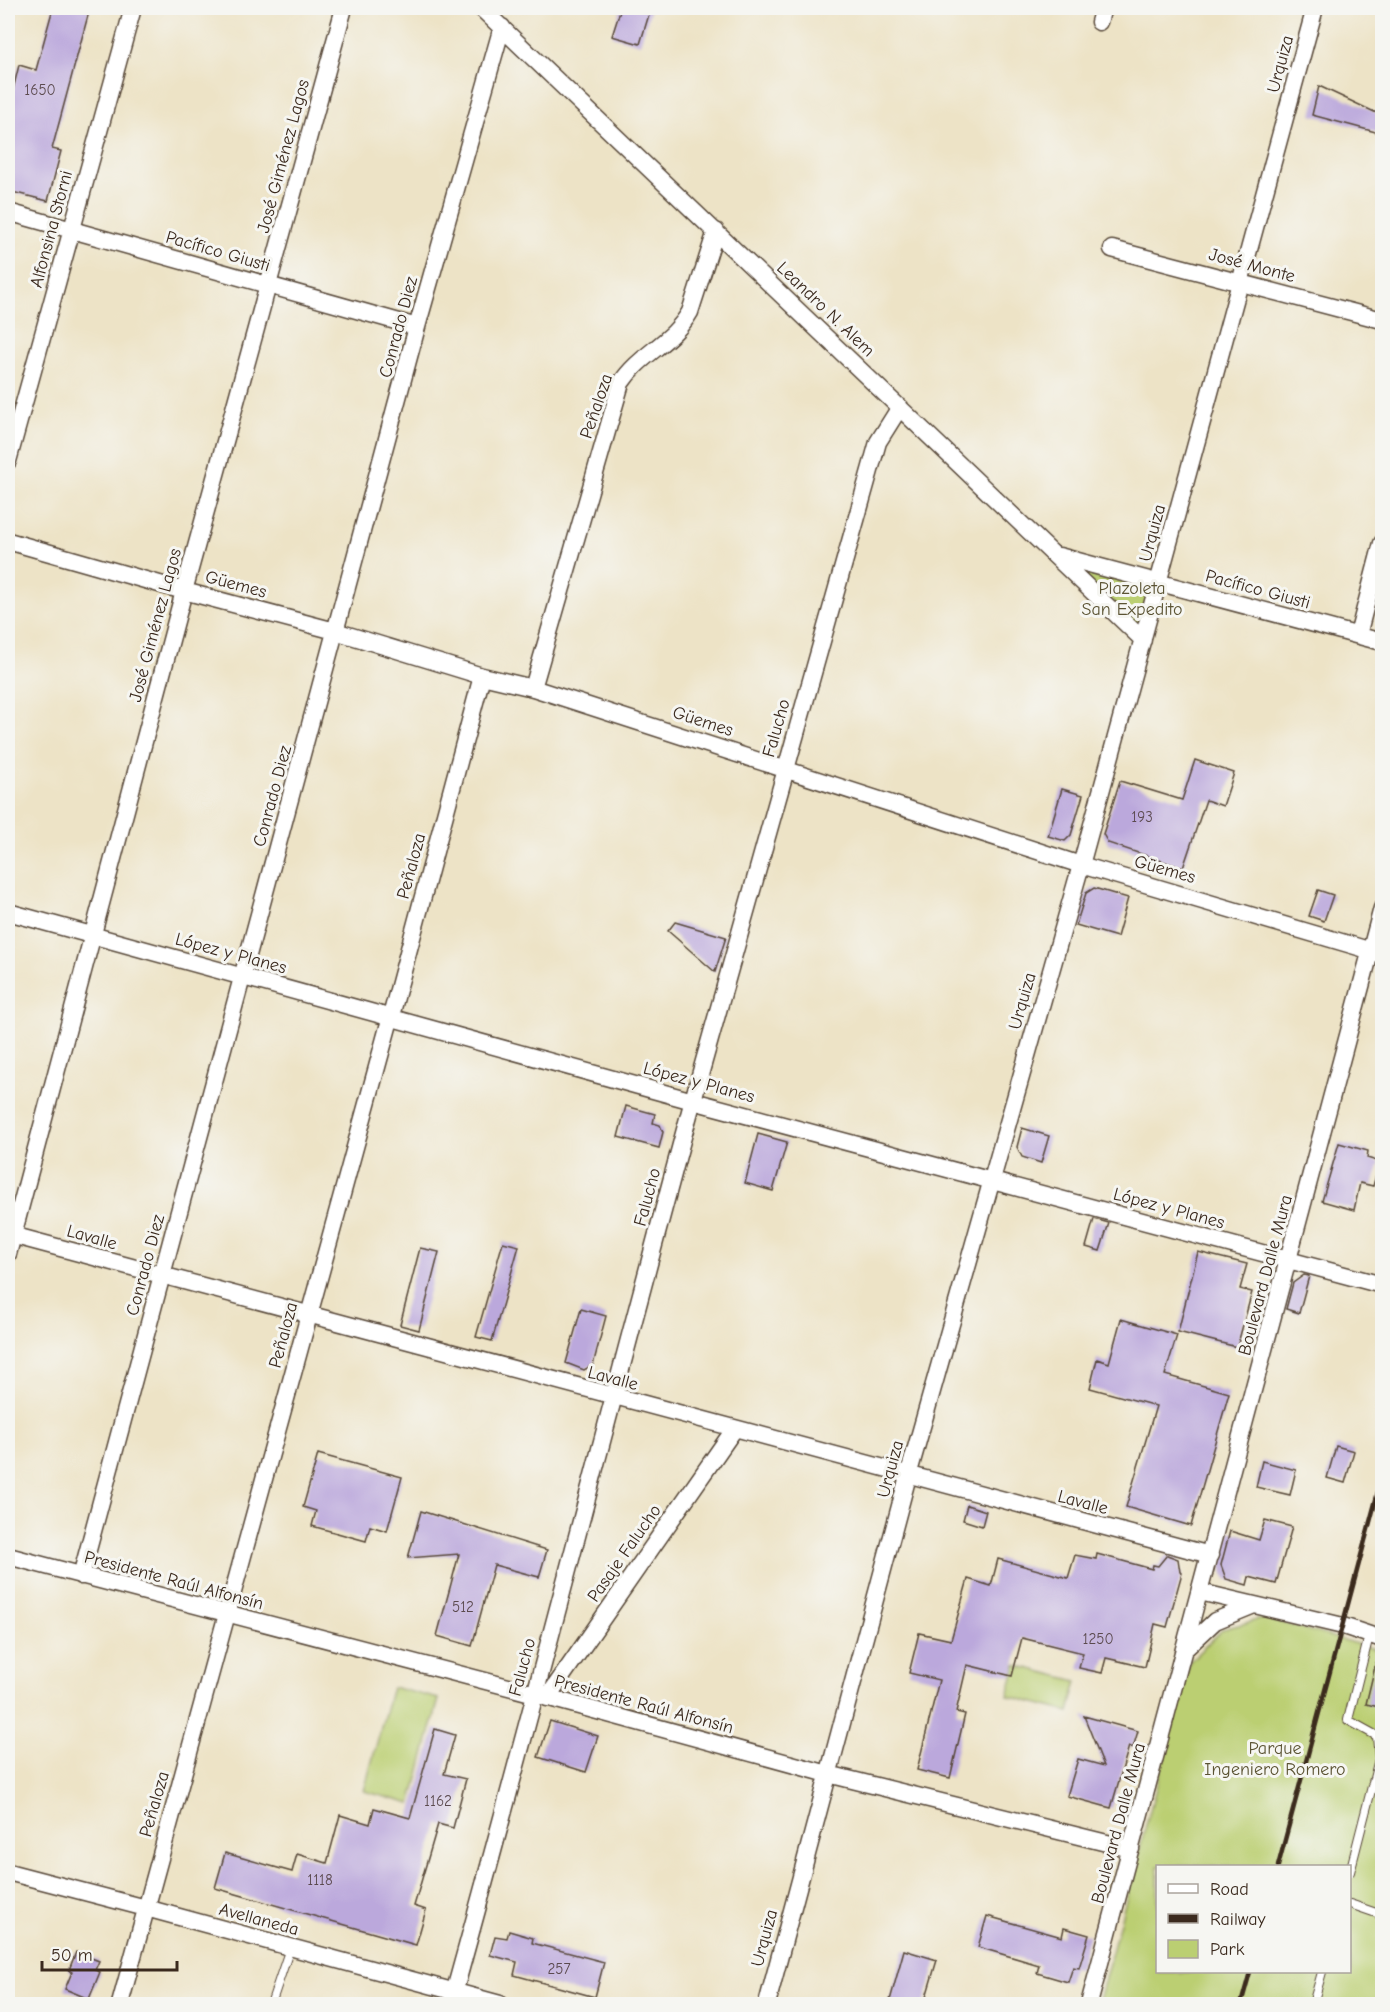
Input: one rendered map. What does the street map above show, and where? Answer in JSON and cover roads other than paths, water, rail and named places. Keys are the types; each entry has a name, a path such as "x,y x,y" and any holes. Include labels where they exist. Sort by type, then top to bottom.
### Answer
{"street":[{"name":"Alfonsina Storni","path":"8,461 133,8"},
{"name":"José Giménez Lagos","path":"8,1254 10,1235 344,8"},
{"name":"Leandro N. Alem","path":"481,8 1143,640"},
{"name":"Urquiza","path":"767,2004 908,1476 1081,865 1315,8"},
{"name":"Conrado Diez","path":"81,1576 417,327 502,27"},
{"name":"Pacífico Giusti","path":"8,212 417,327"},
{"name":"Peñaloza","path":"533,687 621,383 629,370 682,324 690,312 716,231"},
{"name":"José Monte","path":"1112,249 1383,320"},
{"name":"Falucho","path":"452,1999 541,1696 614,1398 785,768 878,442 900,407"},
{"name":"Güemes","path":"8,541 336,631 482,676 533,687 1081,865 1377,952"},
{"path":"1358,635 1383,543"},
{"name":"Pacífico Giusti","path":"1055,555 1383,642"},
{"name":"Peñaloza","path":"120,2004 391,1017 482,676"},
{"name":"Boulevard Dalle Mura","path":"1089,2004 1289,1260 1377,952 1383,908"},
{"name":"López y Planes","path":"8,912 693,1101 1383,1285"},
{"name":"Lavalle","path":"10,1235 733,1431 1210,1555"},
{"name":"Pasaje Falucho","path":"541,1696 733,1431"},
{"name":"Presidente Raúl Alfonsín","path":"8,1556 828,1774 1131,1850"},
{"path":"1200,1592 1343,1626 1376,1637"},
{"path":"1184,1651 1215,1621 1254,1605"},
{"name":"Avellaneda","path":"8,1872 290,1948 452,1999 500,2004"}],"lane":[{"path":"1351,1868 1379,1759 1377,1736 1348,1720 1376,1637"},
{"path":"1351,1904 1383,1915"},
{"path":"271,2004 290,1948"},
{"path":"1313,2004 1321,1973"}],"railway":[{"path":"1278,1865 1382,1477"},
{"path":"1241,2004 1250,1973"}],"park label":[{"name":"Plazoleta San Expedito","path":"1132,598"},
{"name":"Parque Ingeniero Romero","path":"1275,1758"}]}
